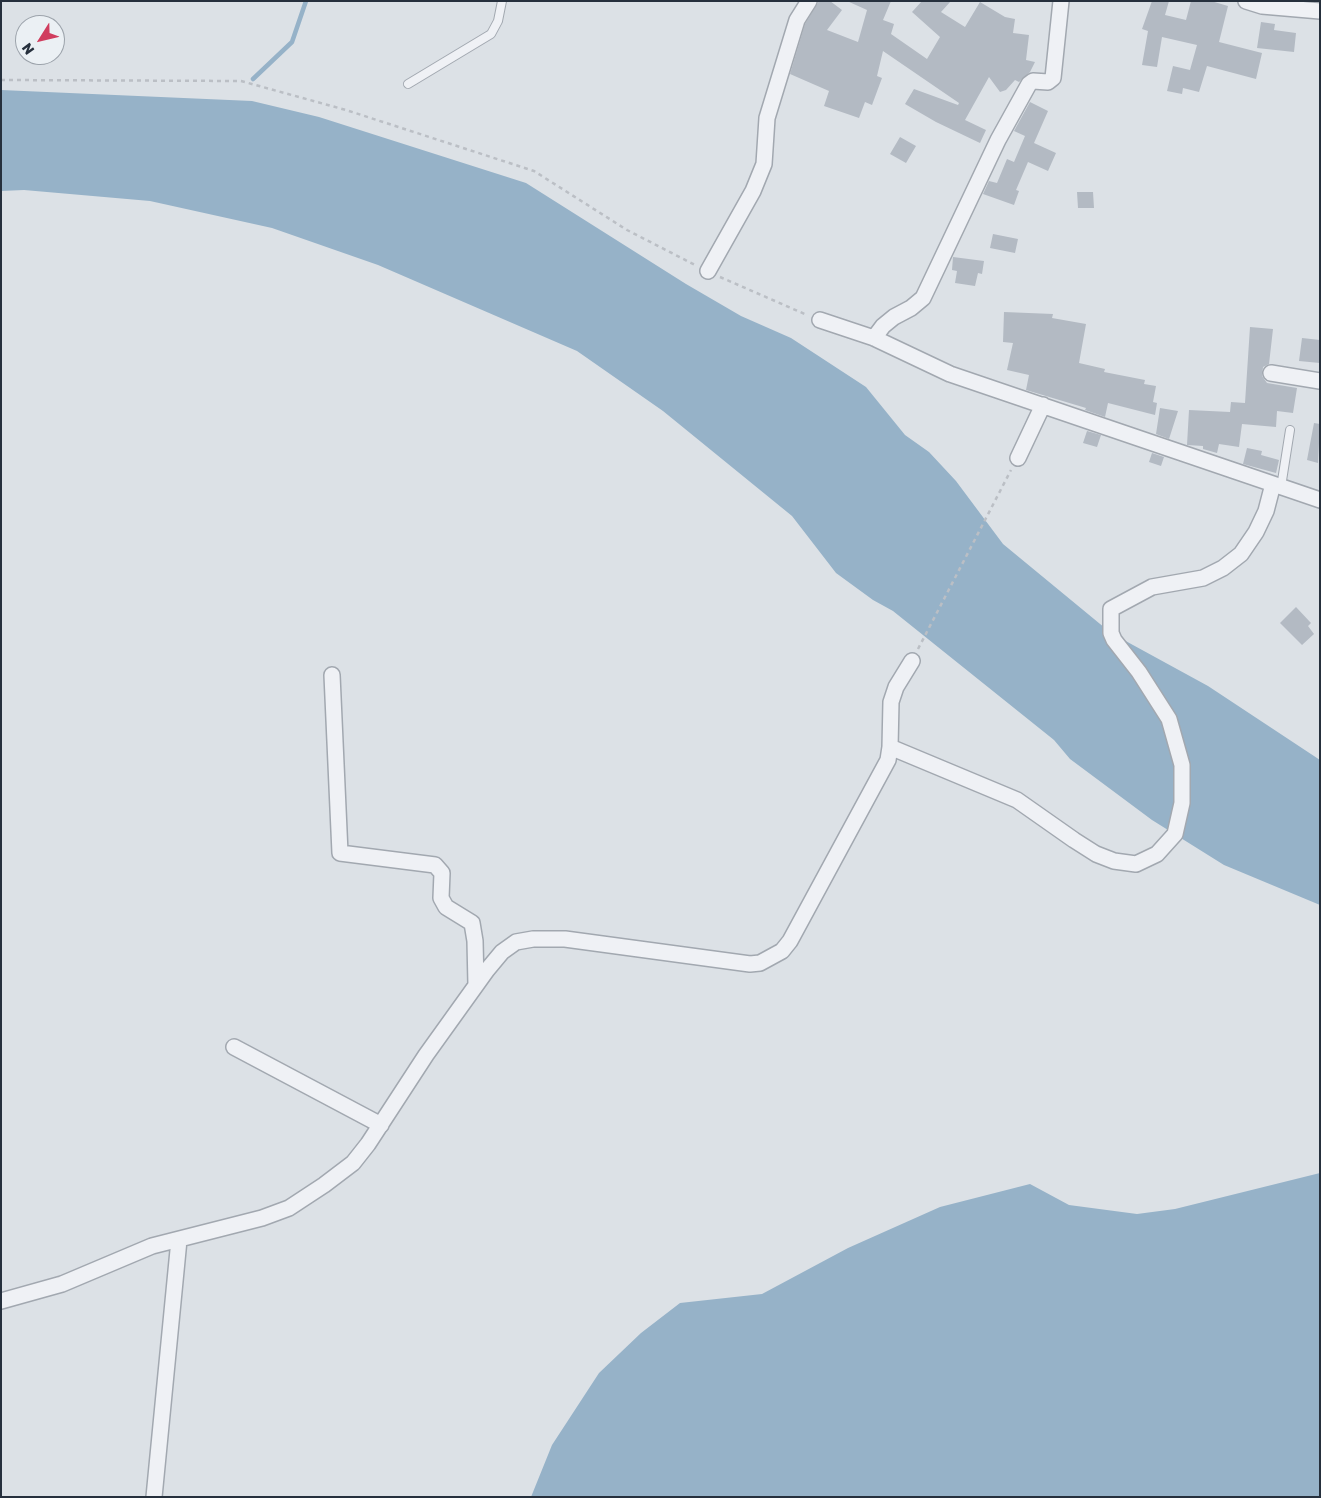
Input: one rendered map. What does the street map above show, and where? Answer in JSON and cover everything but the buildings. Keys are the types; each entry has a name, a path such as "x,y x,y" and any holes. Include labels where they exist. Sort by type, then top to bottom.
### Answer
{"street":[{"path":"708,271 753,191 764,164 766,118 797,20 809,1"},
{"path":"874,338 888,321 923,298 998,140 1029,84 1033,81 1048,82 1053,78 1061,1"},
{"path":"1246,1 1262,6 1320,11"},
{"path":"820,320 874,338 950,374 1320,500"},
{"path":"1271,373 1320,381"},
{"path":"1018,458 1043,405"},
{"path":"890,747 1017,800 1081,844 1114,861 1136,864 1157,854 1175,834 1182,804 1182,764 1168,719 1139,672 1114,640 1111,633 1111,609 1152,587 1203,578 1223,568 1241,554 1256,532 1277,485"},
{"path":"1,1301 62,1284 152,1246 262,1218 289,1208 324,1185 353,1162 381,1125 426,1055 476,986 502,952 516,942 533,939 565,939 750,964 771,958 790,941 882,774 890,747 891,702 896,687 912,661"},
{"path":"332,675 340,853 435,866 442,873 441,898 446,908 472,924 476,941 476,986"},
{"path":"234,1047 381,1125"},
{"path":"154,1497 179,1240"}],"lane":[{"path":"408,84 491,34 498,21 502,1"},
{"path":"1277,485 1290,430"}],"path":[{"path":"1,80 241,81 346,110 534,171 627,230 708,271 820,320"},
{"path":"912,661 1018,458"}],"water":[{"path":"1,90 252,101 319,117 526,183 686,284 741,316 791,338 866,387 905,435 929,452 956,481 1003,544 1111,633 1208,686 1320,760 1320,905 1224,865 1152,820 1070,759 1054,740 893,611 873,600 836,573 792,516 663,411 577,351 378,265 272,228 150,201 24,190 1,191"},
{"path":"1320,1173 1320,1497 531,1497 552,1445 599,1373 641,1333 680,1303 762,1294 848,1248 940,1207 1030,1184 1069,1205 1137,1214 1175,1209"}],"waterway":[{"path":"253,79 292,42 306,1"}]}
